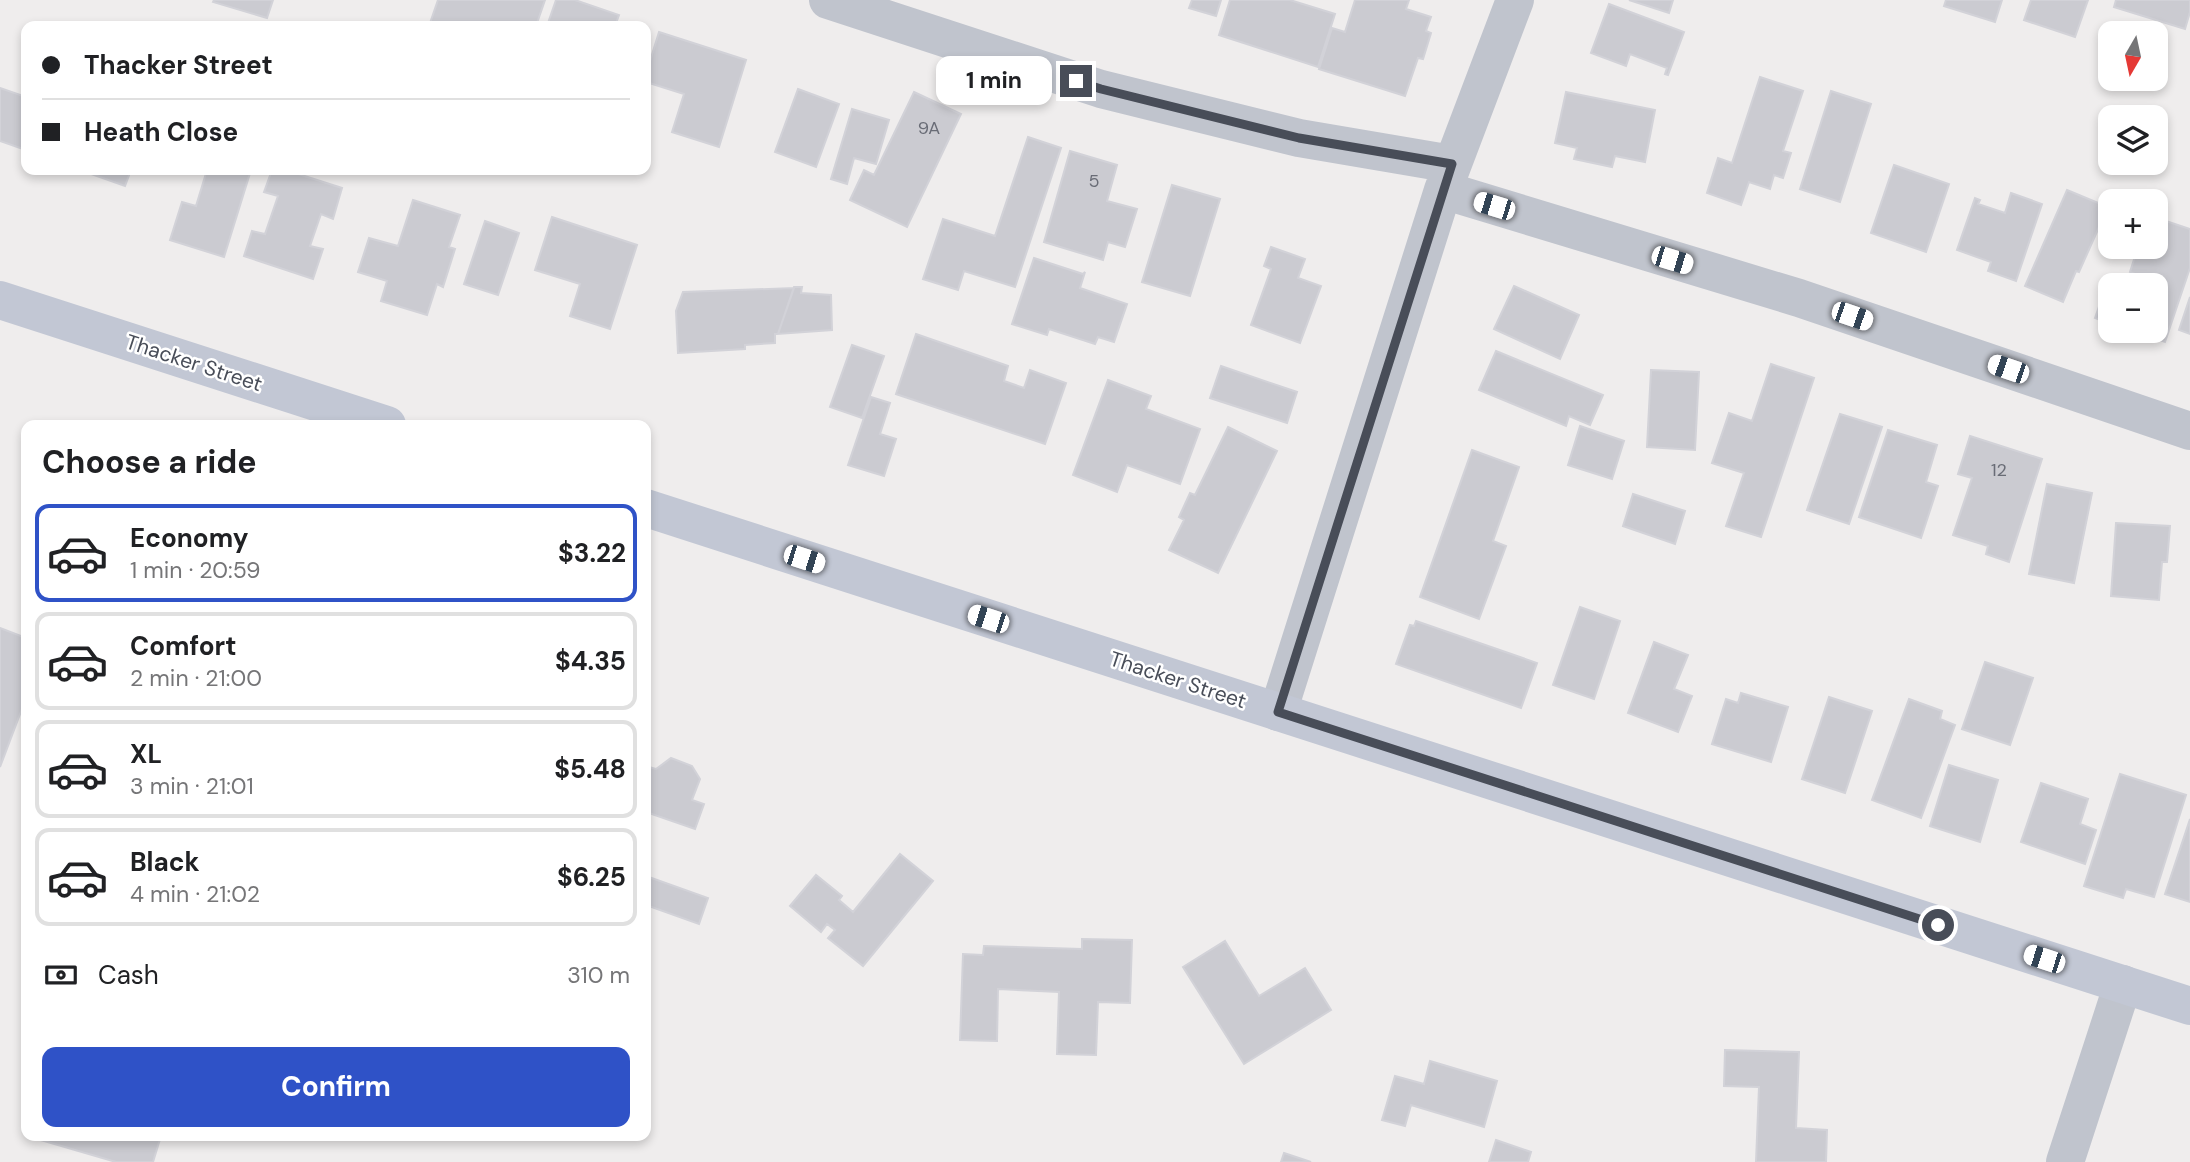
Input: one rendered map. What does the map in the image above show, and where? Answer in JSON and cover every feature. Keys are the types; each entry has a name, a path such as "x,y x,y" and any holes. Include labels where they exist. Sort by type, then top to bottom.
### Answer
{"street":[{"path":"828,0 1101,89 1447,177 2190,431"},
{"path":"1278,712 1447,177 1515,0"},
{"name":"Thacker Street","path":"0,300 372,420"},
{"name":"Thacker Street","path":"651,510 2190,1006"},
{"path":"2065,1162 2123,984"}],"building":[{"path":"273,0 267,18 213,2"},
{"path":"438,0 545,0 538,21 431,21"},
{"path":"556,0 575,0 619,15 617,21 549,21"},
{"path":"1192,0 1221,0 1216,16 1189,8"},
{"path":"1230,0 1290,0 1335,14 1318,67 1219,35"},
{"path":"1355,0 1409,0 1406,9 1431,17 1426,31 1431,33 1423,59 1418,58 1405,96 1319,69 1332,28 1345,32"},
{"path":"1629,0 1673,0 1669,13"},
{"path":"1946,0 2002,0 1995,22 1944,6"},
{"path":"2031,0 2088,0 2075,37 2024,20"},
{"path":"2116,0 2190,0 2185,29 2168,24 2168,21 2159,21 2114,7"},
{"path":"1609,4 1684,32 1668,75 1665,74 1667,68 1630,54 1626,66 1591,53"},
{"path":"659,32 746,60 719,147 672,132 684,94 651,84 651,58"},
{"path":"1760,77 1803,91 1783,151 1791,153 1783,178 1774,175 1770,189 1749,182 1741,205 1707,193 1718,158 1732,163"},
{"path":"0,88 21,95 21,148 0,141"},
{"path":"798,89 839,104 816,167 775,152"},
{"path":"1831,91 1871,104 1840,202 1800,189"},
{"path":"914,92 961,114 907,227 850,200 864,170 874,175"},
{"path":"1566,92 1655,110 1645,162 1615,156 1612,167 1574,159 1577,148 1555,143"},
{"path":"852,109 889,120 876,164 854,158 847,184 831,179"},
{"path":"1028,137 1061,148 1015,287 964,271 958,290 923,279 943,219 995,236"},
{"path":"1070,151 1117,165 1107,201 1137,209 1125,247 1108,242 1103,260 1044,242"},
{"path":"1894,165 1949,184 1926,252 1871,233"},
{"path":"94,175 129,175 125,186"},
{"path":"205,175 249,175 224,257 170,240 182,202 196,206"},
{"path":"270,175 302,175 342,188 333,219 321,214 310,246 323,249 313,279 244,256 252,231 265,234 278,196 264,192"},
{"path":"1172,185 1220,199 1190,296 1142,282"},
{"path":"2067,190 2098,203 2098,229 2063,302 2025,286"},
{"path":"2011,193 2042,204 2016,281 1988,271 1991,262 1957,250 1975,198 1980,200 1978,204 2005,213"},
{"path":"413,200 460,215 449,247 455,249 443,287 437,284 427,315 381,301 387,281 358,272 369,238 398,246"},
{"path":"552,217 637,245 610,329 570,316 580,284 535,270"},
{"path":"485,221 519,233 498,295 464,284"},
{"path":"2168,222 2190,229 2190,268 2168,333 2168,273 2130,272 2134,259 2168,259"},
{"path":"1271,247 1305,259 1298,278 1321,286 1300,343 1251,325 1271,269 1264,266"},
{"path":"1034,258 1083,274 1085,272 1080,288 1127,304 1114,342 1098,337 1095,344 1049,329 1047,335 1012,324"},
{"path":"1514,286 1579,315 1560,359 1494,329"},
{"path":"794,287 802,287 801,293 831,295 832,330 778,334"},
{"path":"794,288 778,334 775,334 775,343 745,345 745,349 678,353 676,311 683,292"},
{"path":"2190,297 2190,334 2179,330"},
{"path":"916,334 1008,366 1004,381 1024,388 1030,370 1066,383 1045,444 896,394"},
{"path":"852,345 884,356 862,418 830,407"},
{"path":"1496,351 1603,395 1590,425 1569,416 1566,426 1479,390"},
{"path":"1771,364 1814,378 1761,537 1726,526 1744,473 1712,463 1729,413 1752,421"},
{"path":"1221,366 1297,392 1287,423 1210,398"},
{"path":"1651,370 1699,372 1695,450 1647,447"},
{"path":"1108,380 1151,396 1146,409 1200,429 1180,484 1127,465 1117,492 1073,475"},
{"path":"871,397 890,403 880,434 896,439 884,476 848,465"},
{"path":"1840,414 1882,427 1849,524 1807,510"},
{"path":"1580,426 1624,441 1612,479 1568,465"},
{"path":"1228,427 1277,451 1218,573 1169,550 1184,520 1179,517 1190,493 1195,495"},
{"path":"1888,430 1937,445 1926,482 1938,486 1921,538 1859,517"},
{"path":"1970,436 2042,459 2009,562 1986,554 1988,546 1953,535 1972,478 1958,474"},
{"path":"1472,450 1519,467 1493,541 1506,546 1479,619 1420,597"},
{"path":"2047,484 2092,493 2074,583 2029,574"},
{"path":"1633,494 1685,511 1675,544 1623,526"},
{"path":"2116,523 2170,526 2167,562 2162,562 2159,600 2111,596"},
{"path":"1580,607 1620,621 1594,699 1553,685"},
{"path":"1416,621 1537,663 1521,708 1396,664 1410,625 1414,626"},
{"path":"0,628 21,636 21,712 0,767"},
{"path":"1654,642 1688,655 1674,689 1692,696 1678,732 1628,713"},
{"path":"1985,662 2033,678 2010,745 1962,729"},
{"path":"1741,693 1788,707 1771,762 1712,744 1726,699 1738,703"},
{"path":"1829,697 1872,711 1845,793 1802,779"},
{"path":"1909,699 1942,711 1940,719 1955,725 1921,818 1872,800"},
{"path":"671,758 692,766 700,779 692,800 704,804 695,829 651,814 651,768 656,769"},
{"path":"1949,765 1998,780 1980,842 1930,826"},
{"path":"2120,774 2186,795 2154,897 2126,889 2123,898 2084,886"},
{"path":"2041,783 2088,799 2080,824 2096,830 2085,864 2021,842"},
{"path":"2190,819 2190,902 2165,894"},
{"path":"900,854 933,881 863,966 828,938 835,930 827,924 821,932 790,906 816,875 842,896 839,900 853,912"},
{"path":"651,878 708,898 699,924 651,907"},
{"path":"1082,939 1132,940 1130,1003 1098,1002 1096,1055 1057,1054 1059,992 998,989 997,1041 960,1040 963,954 983,955 984,946 1082,949"},
{"path":"1225,941 1259,996 1305,968 1331,1010 1244,1064 1183,967"},
{"path":"1725,1050 1799,1052 1796,1128 1827,1130 1826,1162 1756,1162 1759,1087 1724,1086"},
{"path":"1430,1061 1497,1081 1484,1127 1411,1105 1405,1126 1382,1120 1395,1076 1424,1084"},
{"path":"1496,1140 1531,1152 1528,1162 1489,1162"},
{"path":"44,1141 159,1141 153,1162 116,1162"},
{"path":"1284,1153 1311,1162 1281,1162"}],"route":[{"path":"1076,81 1299,138 1452,164 1278,712 1938,925"}]}
